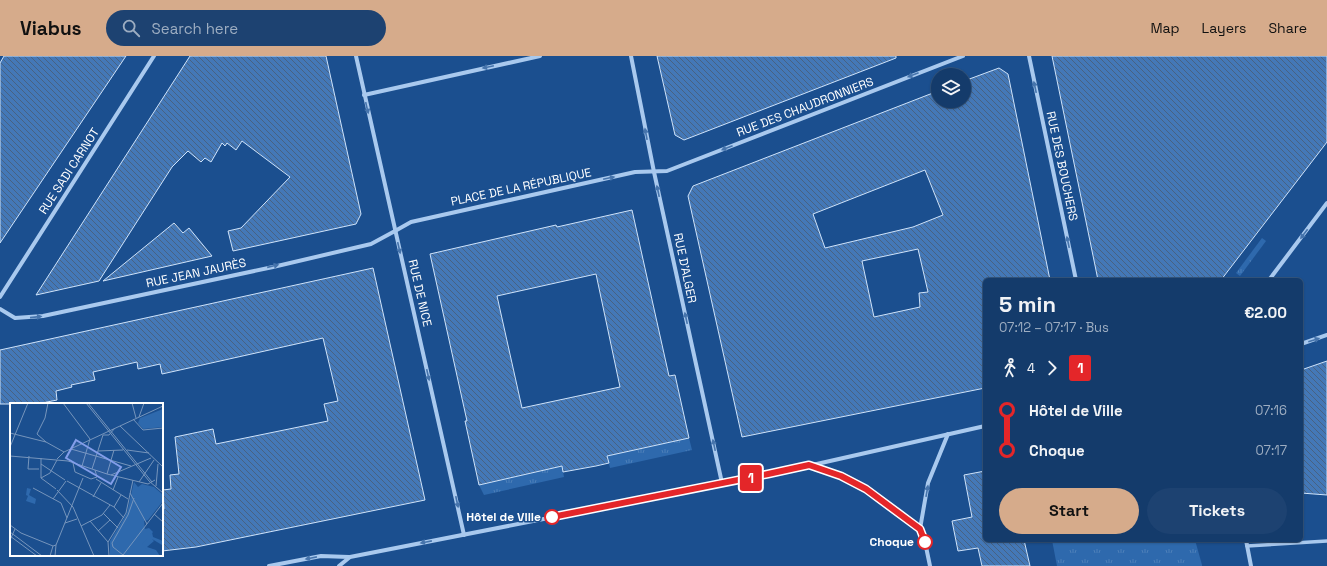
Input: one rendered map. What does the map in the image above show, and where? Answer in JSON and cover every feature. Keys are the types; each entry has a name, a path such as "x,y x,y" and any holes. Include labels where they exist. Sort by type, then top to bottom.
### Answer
{"street":[{"name":"RUE SADI CARNOT","path":"0,296 154,56"},
{"name":"RUE DE NICE","path":"356,56 464,535"},
{"path":"364,95 540,56"},
{"name":"RUE D'ALGER","path":"631,56 654,172 722,483"},
{"name":"RUE DES CHAUDRONNIERS","path":"654,172 667,171 678,167 963,56"},
{"name":"RUE DES BOUCHERS","path":"1028,56 1076,278"},
{"name":"PLACE DE LA RÉPUBLIQUE","path":"395,231 410,222 418,220 635,172 654,172"},
{"path":"1271,278 1327,203"},
{"name":"RUE JEAN JAURÈS","path":"0,309 15,318 43,316 371,244 395,231"},
{"path":"1303,343 1327,336"},
{"path":"269,566 321,556 350,557 464,535 809,465 983,426"},
{"path":"930,566 925,542 920,529 928,483 948,434"},
{"path":"809,465 841,476 866,489 920,529"},
{"path":"1247,546 1327,541"},
{"path":"1246,542 1251,566"},
{"path":"339,566 350,557"}],"green space":[{"path":"1262,238 1266,241 1240,276 1236,273"},
{"path":"689,438 692,450 610,468 607,456"},
{"path":"562,466 564,477 484,495 479,485"},
{"path":"1052,542 1196,542 1202,566 1057,566"}],"building":[{"path":"4,56 126,56 0,243 0,63"},
{"path":"190,56 326,56 361,214 356,224 233,251 228,231 241,228 290,177 242,141 236,150 227,143 225,146 222,143 211,162 205,158 201,162 188,151 172,167 99,281 36,295"},
{"path":"657,56 896,56 896,58 684,140 675,135"},
{"path":"1052,56 1327,56 1327,142 1223,278 1098,278"},
{"path":"999,68 1008,74 1050,278 983,278 983,388 742,437 688,196 693,186 931,94 931,108 971,108 971,78","holes":["925,170 943,215 913,227 825,248 813,214","918,249 928,292 919,293 920,307 874,317 862,261"]},
{"path":"632,210 669,376 675,375 689,438 607,456 609,463 596,466 563,472 562,466 479,485 465,421 467,421 430,254 556,225 557,227","holes":["596,274 620,387 522,408 497,296"]},
{"path":"174,223 183,233 189,228 212,256 103,281"},
{"path":"373,268 425,500 196,547 163,551 163,490 171,489 170,475 179,474 175,437 213,429 216,444 328,421 324,404 338,401 323,338 162,374 160,364 138,369 137,362 93,372 95,380 71,385 72,387 56,391 57,400 42,403 0,404 0,350"},
{"path":"1327,361 1327,495 1303,493 1303,369"},
{"path":"983,471 983,542 1024,542 1030,566 982,566 978,548 958,551 952,521 972,517 964,475"}],"bus line":[{"name":"1","path":"552,517 809,465 841,476 866,489 920,529 925,542"}],"place":[{"name":"Hôtel de Ville","path":"552,517"},
{"name":"Choque","path":"925,542"}]}
